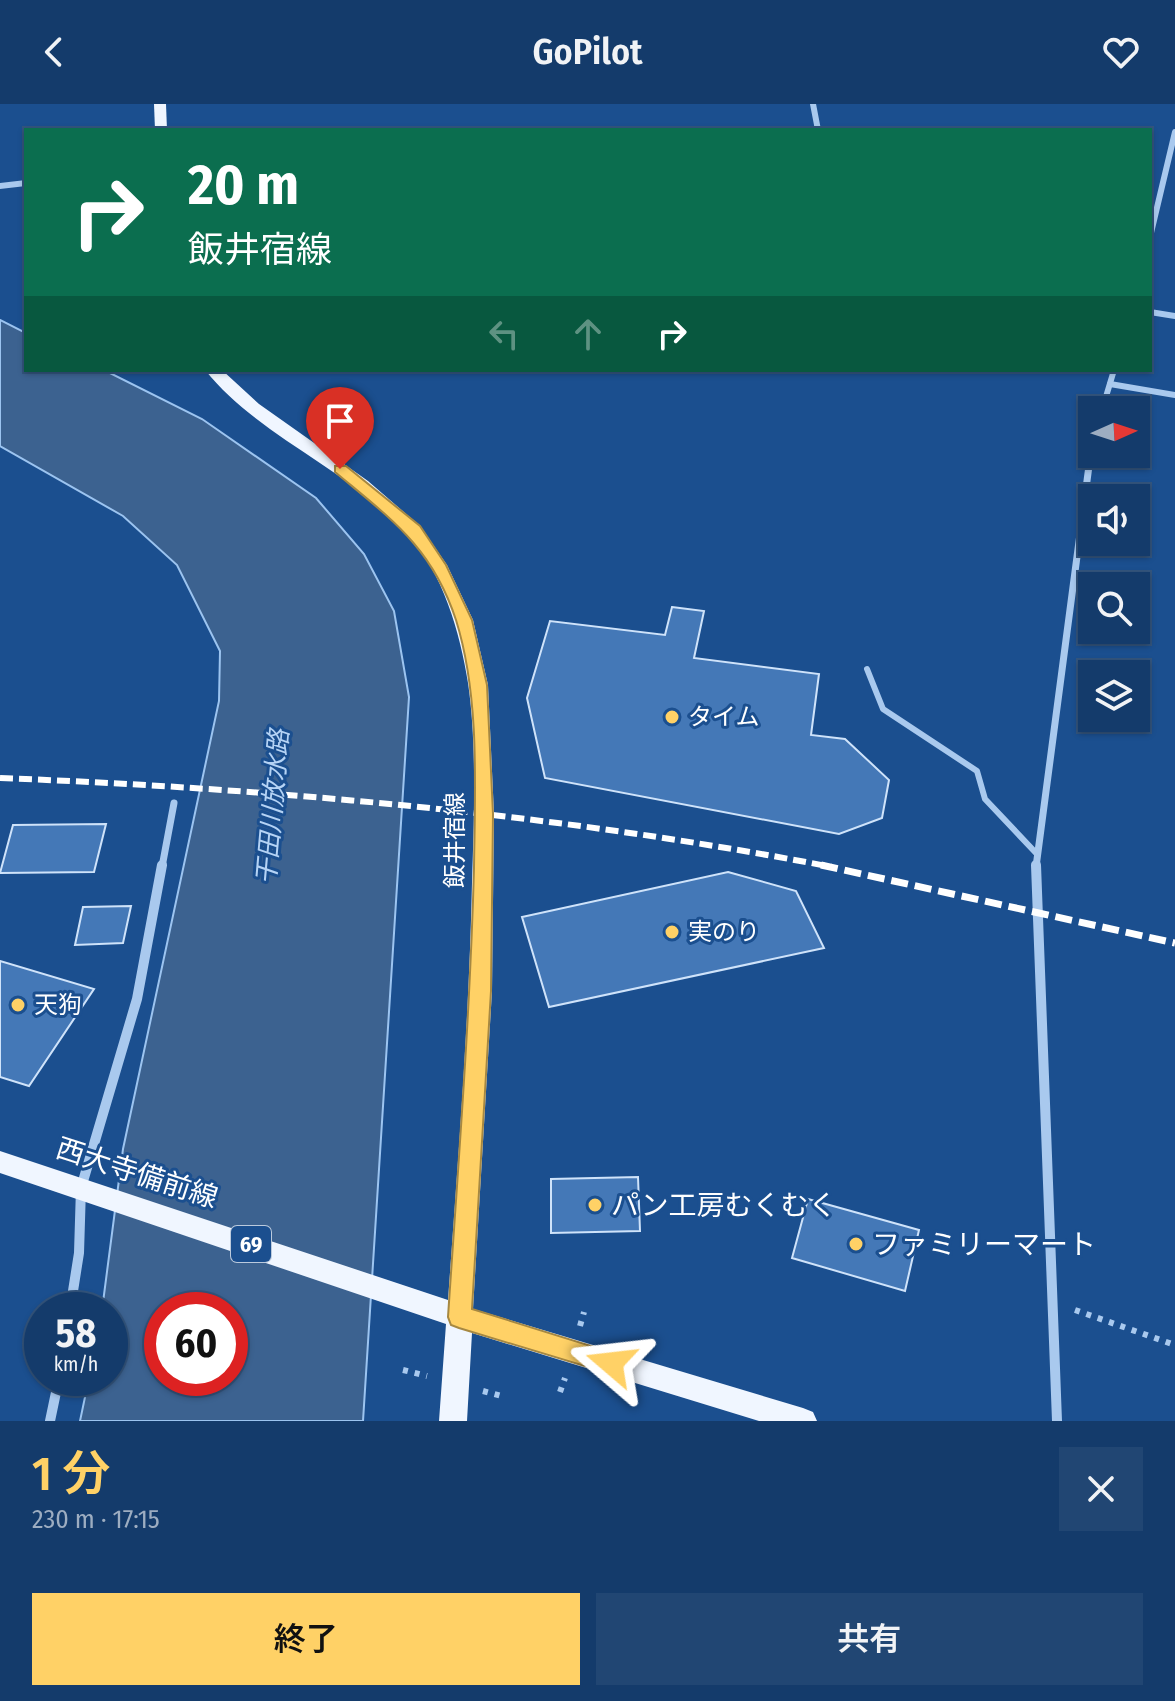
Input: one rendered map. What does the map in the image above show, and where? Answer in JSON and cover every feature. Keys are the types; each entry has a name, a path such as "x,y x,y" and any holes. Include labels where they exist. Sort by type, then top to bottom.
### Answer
{"main road":[{"path":"160,104 161,128"},
{"name":"飯井宿線","path":"215,372 253,407 362,485 414,530 438,565 464,620 478,685 484,814 481,991 453,1421"},
{"name":"西大寺備前線","path":"0,1162 397,1293 459,1317 803,1421"}],"street":[{"path":"813,104 818,128"},
{"path":"1152,229 1175,132"},
{"path":"0,186 24,183"},
{"path":"1152,312 1175,316"},
{"path":"1106,396 1113,372"},
{"path":"1110,384 1175,395"},
{"path":"1057,1421 1036,853 1089,468"},
{"path":"73,1292 137,999 174,803"},
{"path":"50,1421 55,1396"}],"lane":[{"path":"867,669 883,709 977,771 985,799 1036,853"}],"path":[{"path":"1052,1302 1175,1345"}],"water":[{"name":"干田川放水路","path":"0,320 24,332 24,372 108,372 202,419 316,498 364,554 394,611 409,697 363,1421 80,1421 85,1396 128,1396 128,1292 104,1292 123,1149 219,701 220,651 177,565 123,516 0,446"}],"building":[{"name":"タイム","path":"672,607 704,611 694,658 819,674 811,735 845,739 889,780 882,818 839,834 545,778 527,698 550,621 665,635"},
{"path":"106,824 94,872 0,873 13,825"},
{"name":"実のり","path":"728,872 796,891 824,948 549,1007 522,917"},
{"path":"131,906 123,943 75,945 83,907"},
{"path":"0,961 94,989 29,1086 0,1077"},
{"name":"パン工房むくむく","path":"638,1177 640,1231 551,1233 551,1179"},
{"name":"ファミリーマート","path":"808,1199 919,1230 905,1291 792,1258"}],"railway":[{"path":"0,778 209,789 521,818 729,848 832,867"},
{"path":"821,865 1175,943"}],"place":[{"name":"タイム","path":"672,717"},
{"name":"実のり","path":"672,932"},
{"name":"天狗","path":"18,1005"},
{"name":"パン工房むくむく","path":"595,1205"},
{"name":"ファミリーマート","path":"856,1244"}],"route":[{"path":"340,469 414,530 438,565 464,620 478,685 484,814 481,991 459,1317 611,1363"}]}
